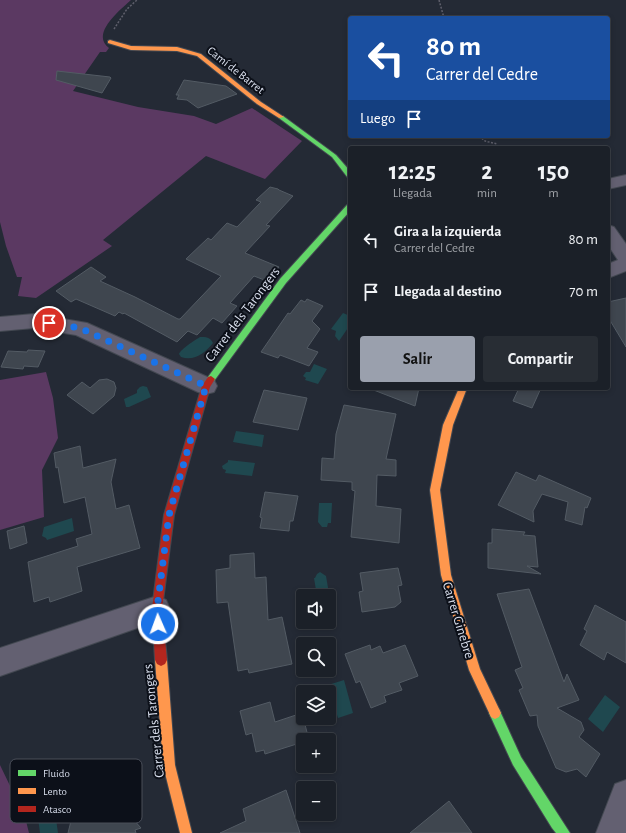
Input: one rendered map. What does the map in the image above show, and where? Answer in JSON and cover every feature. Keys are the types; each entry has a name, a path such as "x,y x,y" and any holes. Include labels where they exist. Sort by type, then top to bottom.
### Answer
{"street":[{"name":"Camí de Barret","path":"110,42 120,47 180,50 199,55 259,104 288,121 334,156 348,174"},
{"path":"610,184 626,180"},
{"name":"Carrer dels Tarongers","path":"186,833 169,765 157,609 169,515 206,386 283,282 348,209"},
{"path":"610,234 626,258"},
{"path":"610,270 626,264"},
{"path":"0,324 34,321 80,328 206,386"},
{"name":"Carrer Ginebre","path":"462,390 448,425 436,490 446,575 475,670 517,760 556,824 564,833"},
{"path":"0,662 157,609"},
{"path":"611,833 626,795"}],"path":[{"path":"110,42 111,32 127,9 137,0"},
{"path":"439,0 443,16"},
{"path":"481,138 485,141 497,144"}],"shaded area":[{"path":"0,0 131,0 114,16 105,29 103,36 104,42 109,48 106,52 100,52 73,91 138,107 194,116 216,124 252,108 302,141 265,179 206,156 103,240 112,246 36,298 18,296 22,277 17,277 6,246 0,222"},
{"path":"343,313 348,315 348,328 339,341 335,336 336,331 331,329"},
{"path":"200,337 208,338 213,343 207,350 195,357 181,357 179,354 182,350"},
{"path":"314,364 327,369 318,384 305,380 306,378 303,376 306,372 310,372"},
{"path":"46,372 53,398 58,438 42,470 44,517 0,530 0,380"},
{"path":"143,386 147,387 151,397 126,407 124,399 137,393 137,390"},
{"path":"236,431 264,435 262,447 233,442"},
{"path":"228,460 255,463 252,476 225,473 226,470 223,469 222,466 228,462"},
{"path":"319,503 332,503 331,523 328,523 327,527 322,527 318,522"},
{"path":"72,518 74,531 47,540 42,536 44,527"},
{"path":"320,572 326,576 328,589 316,589 314,578"},
{"path":"344,680 353,713 338,718 336,711 336,685 328,685"},
{"path":"605,695 620,707 603,732 588,719"},
{"path":"0,765 10,786 10,823 26,823 29,833 0,833"},
{"path":"39,823 57,823 58,833 40,833"}],"building":[{"path":"57,71 111,78 102,93 56,80"},
{"path":"184,80 226,86 237,94 198,108 187,100 177,99 179,95 176,95"},
{"path":"270,187 293,196 266,225 270,226 245,253 279,267 267,281 254,276 230,303 237,306 222,323 213,318 197,335 188,331 177,342 124,313 119,312 115,316 76,299 71,302 56,291 91,267 106,277 100,281 180,319 221,276 186,259 208,238 211,240 227,223 237,227 261,202 256,200"},
{"path":"626,298 626,347 610,320 610,302"},
{"path":"307,299 323,306 312,321 320,329 307,348 318,352 309,366 280,355 278,358 261,352 288,313 290,314 301,300 305,302"},
{"path":"28,350 45,351 38,367 24,366 23,369 1,367 8,351 27,352"},
{"path":"107,379 114,382 116,388 114,396 93,414 67,395 82,382 90,388 99,380"},
{"path":"264,390 307,398 298,430 253,422"},
{"path":"374,390 419,390 415,406"},
{"path":"518,390 540,390 532,408 513,401"},
{"path":"344,405 396,414 386,459 396,460 396,476 377,475 376,506 401,509 399,543 351,537 355,491 352,490 352,482 321,480 322,458 334,459 336,434"},
{"path":"80,446 83,468 116,459 111,482 116,509 129,505 140,548 77,567 82,591 50,602 49,597 34,602 28,562 78,546 76,539 92,534 85,497 64,503 58,467 56,468 54,453"},
{"path":"516,472 536,481 539,475 591,498 587,508 585,507 582,525 565,520 568,502 542,494 533,511 534,522 498,505"},
{"path":"265,492 298,496 293,521 290,521 289,531 260,528 262,518 260,517"},
{"path":"24,526 27,543 10,549 7,531"},
{"path":"492,529 525,532 523,535 535,536 538,567 527,566 541,574 488,568 488,543 492,543"},
{"path":"254,553 255,578 266,577 268,620 282,617 292,664 249,673 248,669 238,671 228,602 217,603 216,570 230,568 230,555"},
{"path":"398,568 402,585 398,586 401,602 395,607 362,612 359,592 363,591 360,573"},
{"path":"529,589 564,682 567,674 579,700 557,708 581,722 584,730 579,737 600,754 586,777 577,769 566,772 556,768 538,726 537,715 530,716 519,690 523,688 515,670 522,667 497,594"},
{"path":"595,605 626,622 626,663 607,652 604,660 580,645 587,631 584,629"},
{"path":"370,645 371,650 380,646 383,653 405,645 418,676 399,683 402,690 384,696 386,702 371,708 360,681 356,683 345,654"},
{"path":"270,702 275,722 296,715 296,725 305,725 307,733 296,733 296,744 265,754 264,750 256,752 252,733 246,735 240,711"},
{"path":"286,790 300,833 220,833 246,821 243,809"},
{"path":"449,801 472,833 410,833"},
{"path":"70,823 136,823 141,828 135,830 136,833 68,833"}],"traffic: fast":[{"path":"281,117 334,156 348,174"},
{"path":"211,379 283,281 348,209"},
{"path":"495,713 517,761 556,824 564,833"}],"traffic: slow":[{"path":"110,42 131,48 177,49 199,55 259,103 281,117"},
{"path":"462,390 448,425 435,490 446,575 475,670 495,713"},
{"path":"161,660 169,765 186,833"}],"traffic: jam":[{"path":"161,660 157,609 169,515 206,386 211,379"}],"route":[{"path":"49,323 80,328 206,386 169,515 157,609 158,624"}]}
